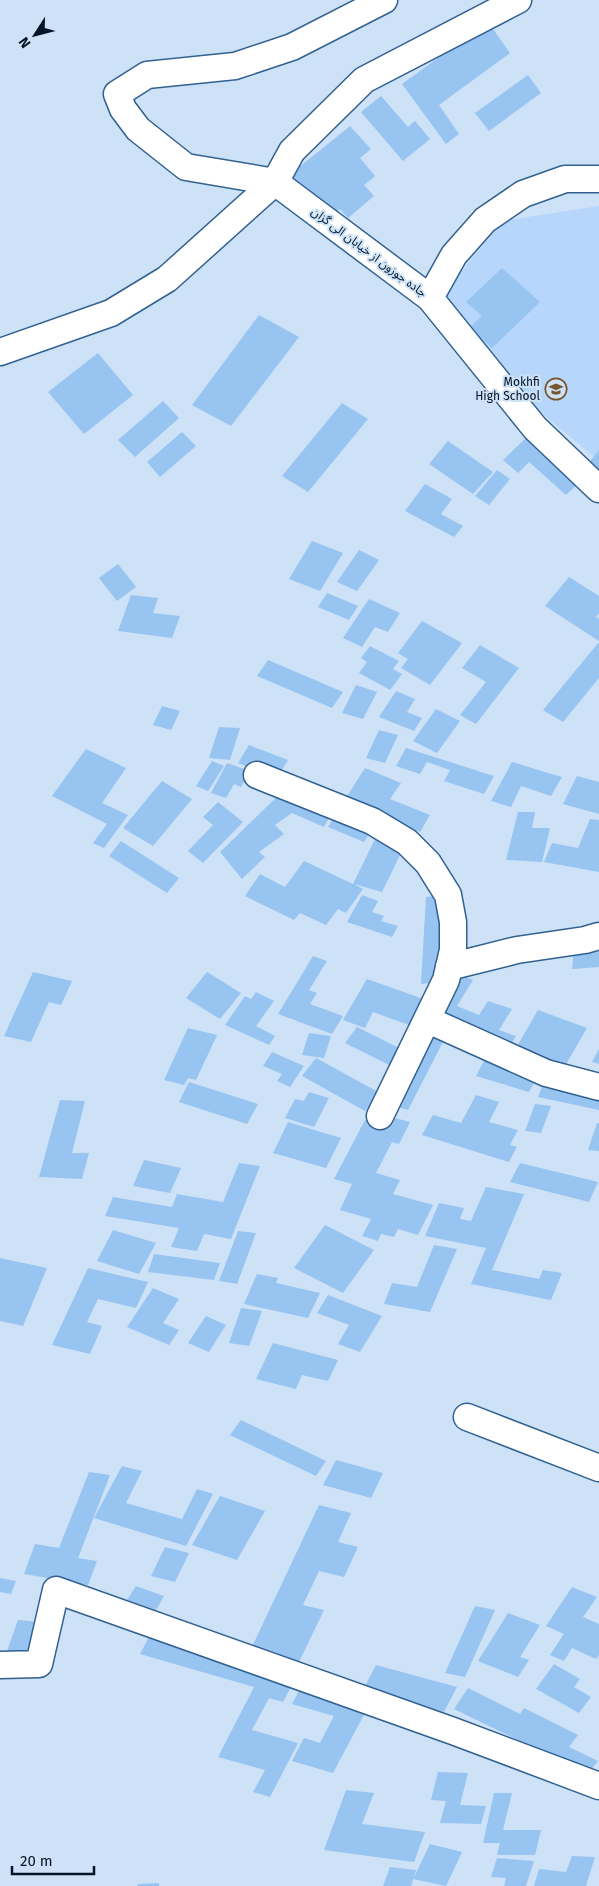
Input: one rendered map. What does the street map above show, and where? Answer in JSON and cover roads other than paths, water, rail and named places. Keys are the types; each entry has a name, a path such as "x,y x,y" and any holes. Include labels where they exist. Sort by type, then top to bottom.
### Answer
{"street":[{"path":"275,182 186,167 138,129 123,109 117,94 147,74 235,66 292,47 384,0"},
{"path":"0,352 112,313 167,279 275,182 292,151 364,80 518,0"},
{"name":"جاده جوزون از خیابان الی گزان","path":"275,182 430,298 454,255 485,220 523,194 565,179 599,179"},
{"path":"430,298 535,428 599,489"},
{"path":"257,775 372,821 407,842 428,863 448,894 453,922 453,950 446,980 380,1116"},
{"path":"449,967 517,950 599,936"},
{"path":"428,1020 546,1072 599,1087"},
{"path":"467,1417 599,1468"},
{"path":"0,1665 39,1664 56,1590 453,1730 599,1786"}],"place":[{"name":"Mokhfi High School","path":"556,389"}]}
